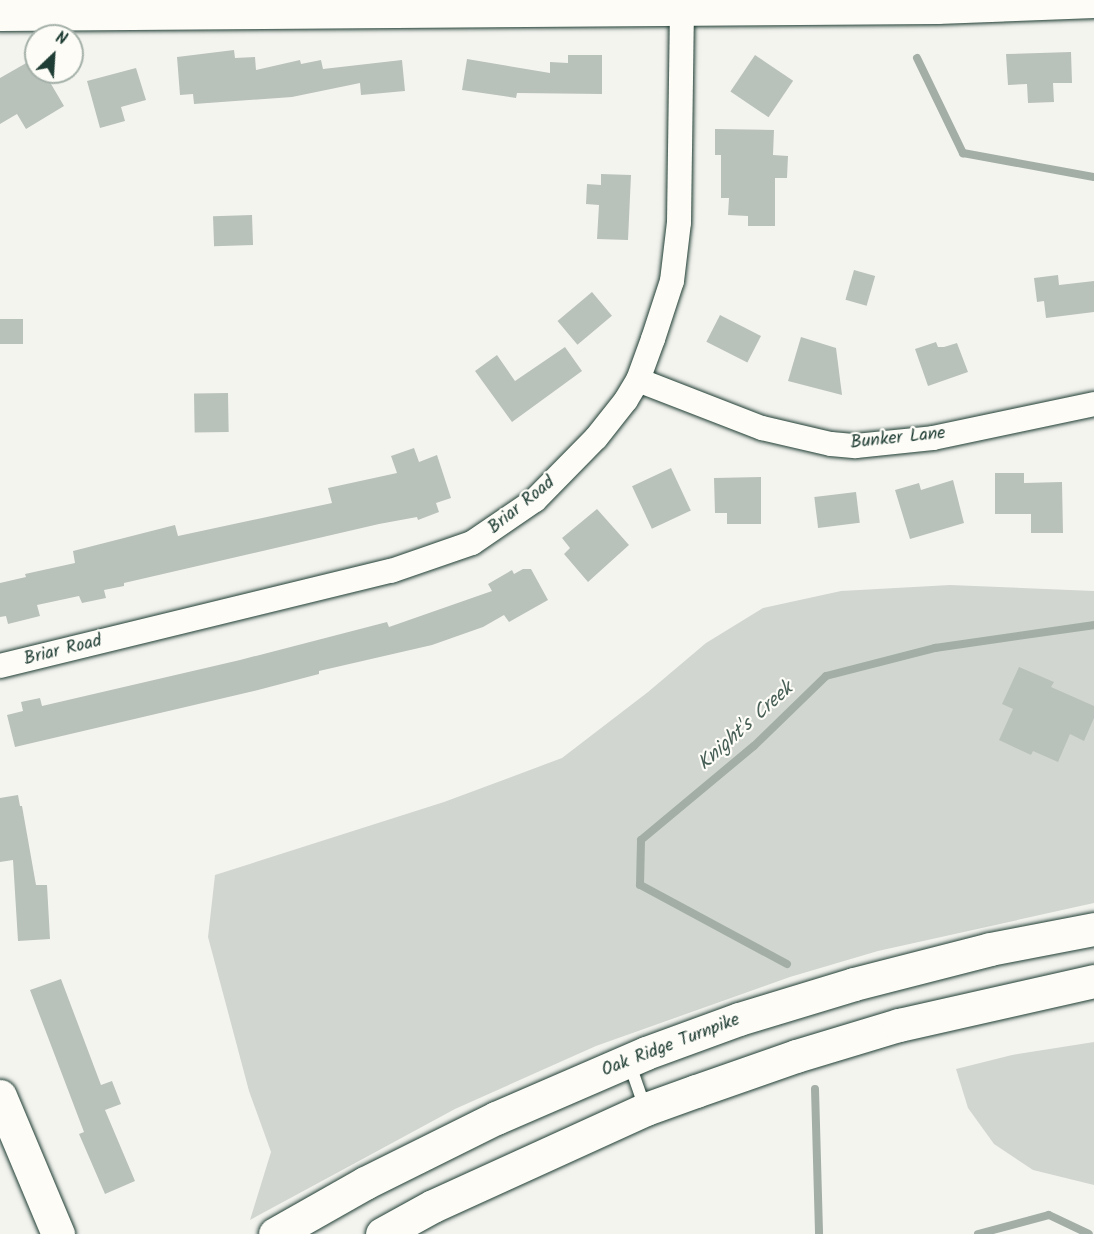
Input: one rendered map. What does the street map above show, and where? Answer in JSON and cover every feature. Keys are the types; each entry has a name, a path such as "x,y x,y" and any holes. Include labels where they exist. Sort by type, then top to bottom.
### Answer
{"main road":[{"path":"9,9 937,7 1094,1"},
{"name":"Oak Ridge Turnpike","path":"275,1234 365,1183 486,1123 628,1061 739,1019 854,984 990,949 1094,929"},
{"path":"382,1234 433,1206 646,1109 796,1056 899,1025 1094,981"},
{"path":"0,1096 58,1234"}],"street":[{"name":"Briar Road","path":"0,666 391,571 472,543 535,500 596,438 626,400 638,380 653,339 673,269 679,222 682,8"},
{"name":"Bunker Lane","path":"638,380 762,428 831,444 855,446 933,438 1094,404"}],"lane":[{"path":"628,1061 646,1109"}],"shaded area":[{"path":"950,585 1094,591 1094,903 878,951 790,977 596,1046 455,1109 250,1220 271,1152 249,1091 208,937 215,875 444,802 562,758 648,692 706,643 763,608 841,591"},
{"path":"1094,1042 1094,1185 1033,1170 994,1144 968,1108 956,1069 1012,1055"}],"building":[{"path":"234,50 235,58 255,57 256,70 300,60 301,64 321,60 323,69 402,60 405,91 361,95 360,83 292,97 194,104 193,94 180,95 177,57"},
{"path":"1071,52 1072,83 1053,83 1054,102 1028,103 1027,84 1008,85 1006,54"},
{"path":"568,55 602,55 602,94 517,93 516,98 462,90 467,59 550,73 550,62 568,63"},
{"path":"755,55 793,81 769,117 730,91"},
{"path":"24,64 24,84 51,84 64,106 26,129 17,114 0,124 0,78"},
{"path":"136,68 146,100 121,107 125,121 100,128 87,81"},
{"path":"715,129 774,130 773,155 788,156 787,178 775,178 775,226 748,226 748,216 728,215 729,198 721,198 721,155 715,155"},
{"path":"601,174 631,175 628,240 597,239 599,205 586,204 587,184 601,185"},
{"path":"252,215 253,245 214,246 213,216"},
{"path":"854,270 875,276 867,306 845,300"},
{"path":"1058,275 1059,285 1094,281 1094,312 1046,318 1044,301 1037,302 1034,278"},
{"path":"592,292 612,316 577,345 558,321"},
{"path":"720,315 761,336 747,363 706,342"},
{"path":"0,319 23,319 23,344 0,344"},
{"path":"801,337 836,348 842,395 788,381"},
{"path":"936,342 938,347 957,343 968,372 928,386 915,349"},
{"path":"565,347 582,371 512,422 475,371 497,355 515,381"},
{"path":"228,393 229,432 195,433 194,394"},
{"path":"414,448 419,462 437,455 451,498 436,503 439,512 418,520 417,517 379,524 124,583 124,586 104,590 106,598 82,603 79,596 37,605 40,616 8,624 6,616 0,617 0,583 26,577 25,574 75,563 73,551 175,525 178,536 332,503 328,488 397,473 391,456"},
{"path":"671,468 691,511 652,529 632,486"},
{"path":"995,473 1024,473 1024,483 1062,482 1063,533 1031,533 1031,514 995,514"},
{"path":"761,477 761,524 727,524 727,513 715,513 714,478"},
{"path":"953,480 964,523 910,539 895,490 919,483 921,490"},
{"path":"856,492 860,523 818,528 814,497"},
{"path":"597,509 629,545 588,582 564,554 570,548 562,538"},
{"path":"523,569 531,569 548,600 509,622 504,615 483,627 432,645 319,671 319,674 258,690 15,747 7,715 23,711 21,702 40,698 42,706 240,660 387,622 389,627 492,591 488,584 512,570 514,574"},
{"path":"1019,667 1054,682 1051,687 1094,706 1094,718 1084,741 1070,734 1058,762 1033,751 1031,755 999,740 1013,709 1002,704"},
{"path":"18,795 36,885 47,885 50,939 18,941 13,860 0,862 0,798"},
{"path":"61,979 101,1085 112,1081 121,1104 105,1110 135,1181 105,1194 79,1134 84,1132 30,990"}],"waterway":[{"path":"917,58 963,153 1094,177"},
{"name":"Knight's Creek","path":"787,964 640,885 641,840 754,746 826,676 935,648 1094,625"},
{"name":"Knight's Creek","path":"815,1089 819,1234"},
{"path":"978,1234 1049,1215 1089,1234"}]}
